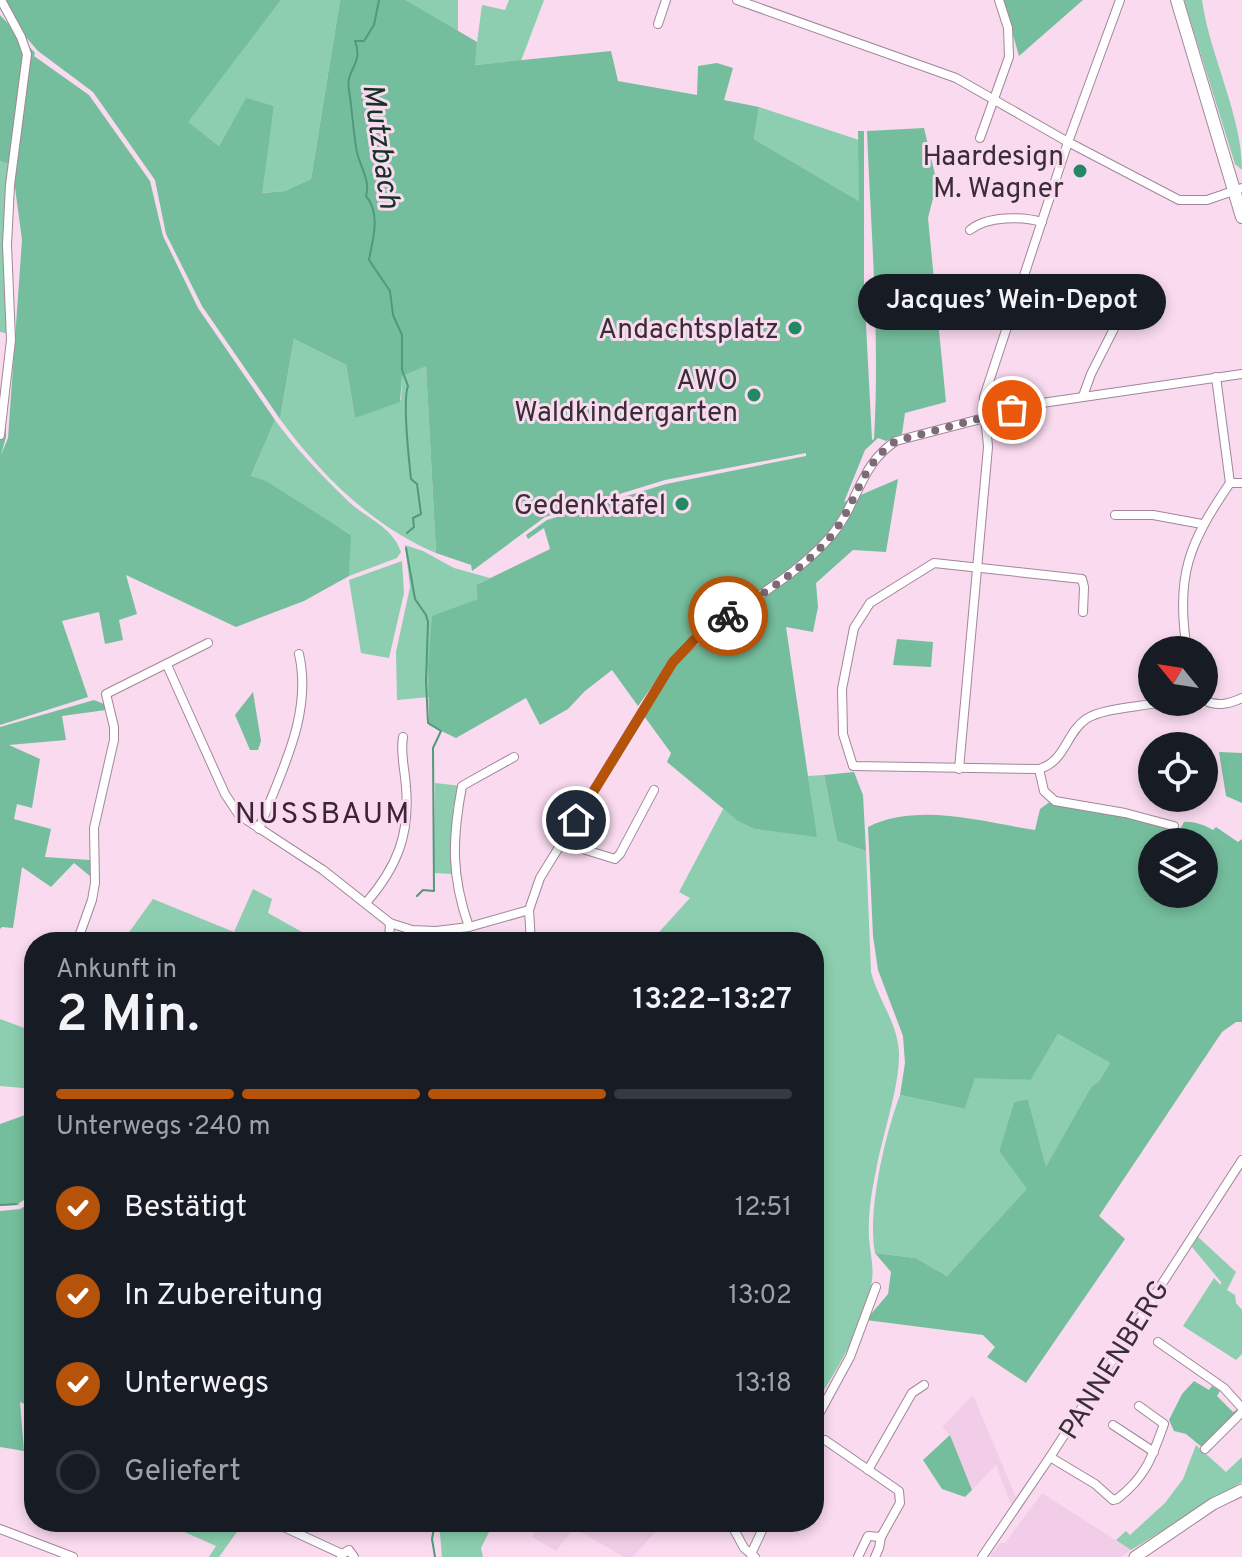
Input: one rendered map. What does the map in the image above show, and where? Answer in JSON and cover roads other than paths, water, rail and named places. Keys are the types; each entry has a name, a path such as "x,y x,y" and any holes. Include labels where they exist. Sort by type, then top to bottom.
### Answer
{"main road":[{"path":"1177,0 1238,189 1242,217"},
{"path":"1135,1557 1213,1504 1242,1490"}],"street":[{"path":"0,435 11,340 7,245 10,185 27,54 1,0"},
{"path":"658,24 666,0"},
{"path":"737,0 757,4 956,78 1179,200 1207,200 1238,189"},
{"path":"980,138 1009,57 1008,28 999,0"},
{"path":"959,769 988,447 983,417 984,397 1068,142 1120,0"},
{"path":"970,230 977,224 1026,217 1042,222"},
{"path":"1083,396 1129,299"},
{"path":"530,932 529,910 540,878 673,662 694,640 795,572 817,551 852,506 873,459 881,451 896,441 983,417 1083,396 1242,374"},
{"path":"1185,636 1181,614 1190,552 1202,524 1230,483 1216,377"},
{"path":"1230,483 1242,483"},
{"path":"1115,515 1165,517 1202,524"},
{"path":"1083,612 1082,579 976,565 934,563 870,603 854,628 842,689 843,734 853,766 1039,769 1058,759 1078,726 1091,716 1138,707"},
{"path":"81,932 95,883 94,828 114,740 106,694 208,643"},
{"path":"259,829 300,714 303,692 299,654"},
{"path":"167,665 225,794 239,815 303,856 390,923 412,930 469,927 529,910"},
{"path":"1218,704 1242,698"},
{"path":"366,903 384,882 400,852 407,798 401,749 403,737"},
{"path":"469,927 457,892 454,826 462,786 514,757"},
{"path":"1039,769 1044,791 1055,801 1125,813 1174,826"},
{"path":"563,843 615,859 654,790"},
{"path":"389,932 390,923"},
{"name":"PANNENBERG","path":"982,1557 1242,1160"},
{"path":"824,1405 850,1357 876,1287"},
{"path":"1158,1342 1224,1388 1242,1410 1205,1449"},
{"path":"868,1470 912,1393 924,1385"},
{"path":"1050,1457 1095,1484 1113,1500 1137,1482 1150,1464 1164,1424 1139,1406"},
{"path":"1113,1425 1154,1452"},
{"path":"824,1440 899,1491 900,1499 881,1537 875,1557"},
{"path":"0,1529 73,1557"},
{"path":"294,1532 341,1555 349,1550 354,1557"},
{"path":"735,1532 744,1548 753,1556 762,1532"},
{"path":"858,1557 868,1536 881,1537"}],"waterway":[{"name":"Mutzbach","path":"379,0 374,25 364,41 355,41 357,56 348,83 357,154 366,177 366,196 375,218 369,260 390,291 393,315 402,335 402,370 408,386 406,417 411,479 417,484 421,514 413,518 414,527 407,533"},
{"name":"Mutzbach","path":"406,548 415,599 428,622 428,723 441,731 433,748 434,891 423,890 417,896"},
{"path":"0,1205 16,1204"},
{"name":"Mutzbach","path":"433,1532 435,1557"}],"place":[{"name":"Haardesign M. Wagner","path":"1080,171"},
{"name":"Andachtsplatz","path":"795,328"},
{"name":"AWO Waldkindergarten","path":"754,395"},
{"name":"Jacques’ Wein-Depot","path":"1012,410"},
{"name":"Gedenktafel","path":"682,504"}],"district":[{"name":"NUSSBAUM","path":"323,813"}]}
